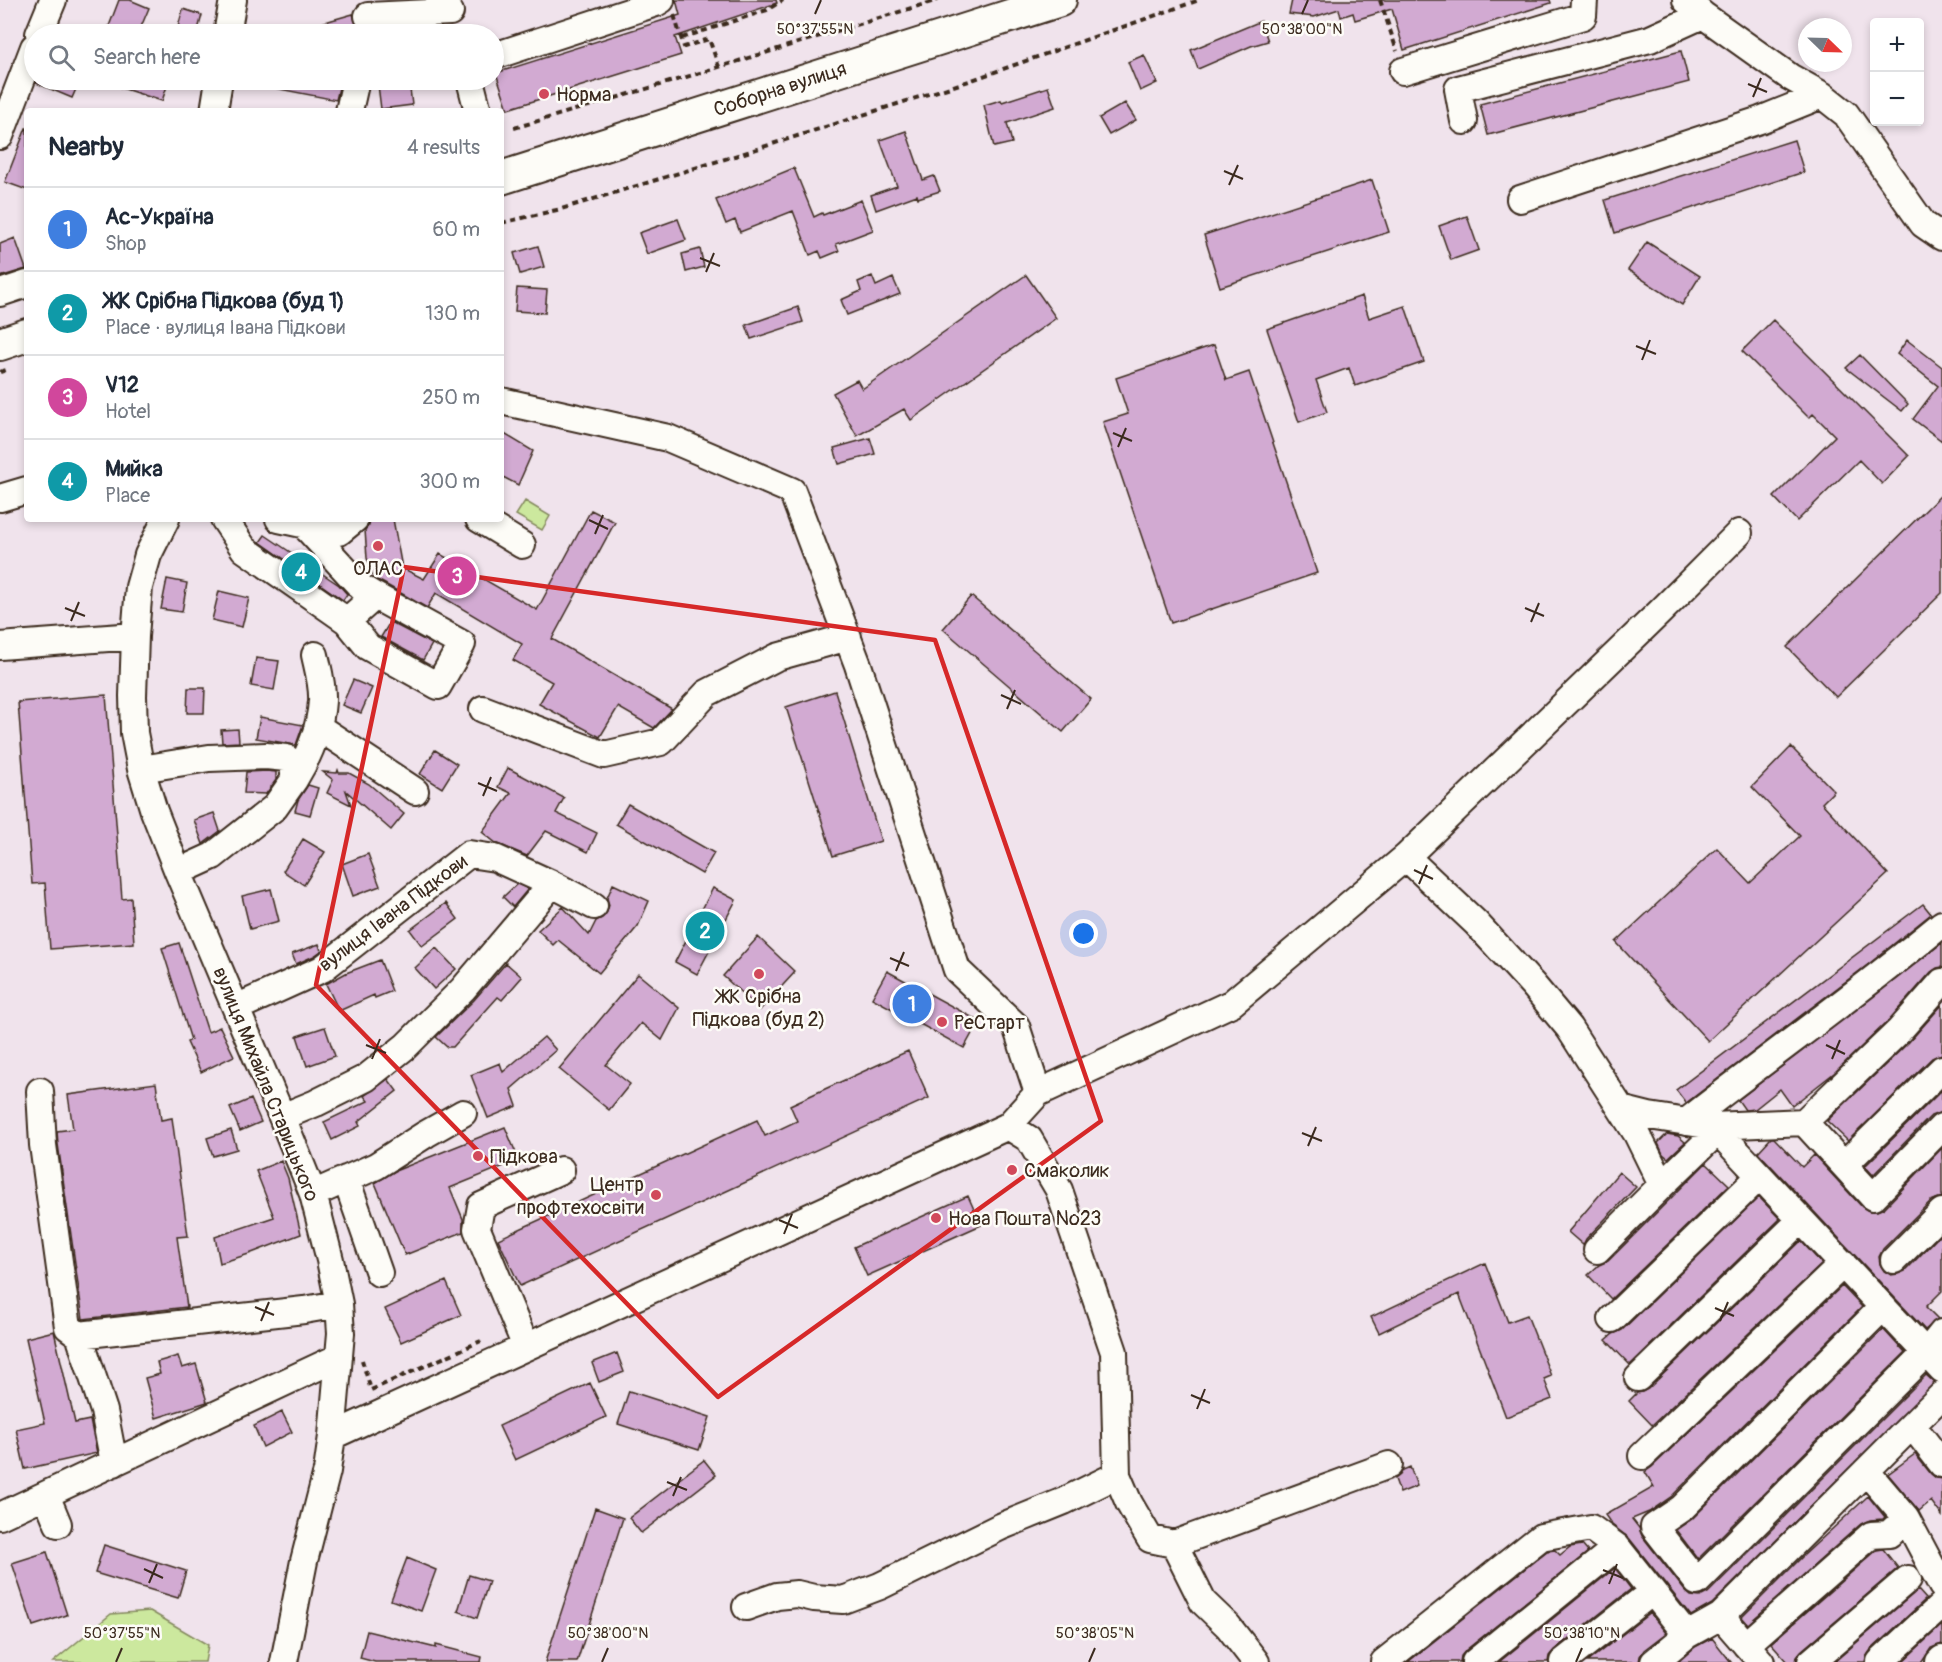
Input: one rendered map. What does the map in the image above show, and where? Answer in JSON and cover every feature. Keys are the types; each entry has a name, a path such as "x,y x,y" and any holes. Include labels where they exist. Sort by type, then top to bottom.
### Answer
{"main road":[{"name":"Соборна вулиця","path":"504,174 1060,0"},
{"path":"0,344 24,336"}],"street":[{"path":"43,24 53,0"},
{"path":"228,24 231,0"},
{"path":"1403,71 1583,15 1584,0"},
{"path":"504,53 656,3 668,8"},
{"path":"1464,121 1458,89 1650,39 1695,7 1846,114 1923,224 1942,237"},
{"path":"368,17 451,15"},
{"path":"0,136 24,73"},
{"path":"214,108 217,90"},
{"path":"350,108 354,90"},
{"path":"473,90 477,108"},
{"path":"1520,199 1760,120 1822,95"},
{"path":"0,293 24,285"},
{"path":"504,402 668,438 792,491 858,665 957,970 1016,1026 1038,1093"},
{"path":"0,498 24,491"},
{"name":"вулиця Михайла Старицького","path":"164,522 148,555 139,587 133,696 134,733 141,769 154,811 178,872 313,1194 339,1304 341,1333 350,1358 284,1662"},
{"path":"226,522 244,549 347,621 368,647 438,686 462,644 362,588 305,526"},
{"path":"290,522 339,532 351,522"},
{"path":"483,522 522,545"},
{"path":"332,1436 1008,1126 1038,1093 1232,1003 1406,857 1662,611 1739,533"},
{"path":"347,621 375,596"},
{"path":"0,646 135,636"},
{"path":"483,709 604,756 661,742 708,693 777,657 848,637"},
{"path":"178,872 213,856 242,835 275,807 294,780 307,759 318,727 322,699 315,655"},
{"path":"318,727 415,791"},
{"path":"141,769 209,758 267,756 286,758 294,764 294,780"},
{"name":"вулиця Івана Підкови","path":"236,1008 322,969 469,854 495,858 594,906"},
{"path":"1406,857 1476,923 1569,1028 1637,1134 1662,1185"},
{"path":"282,1117 366,1078 406,1046 463,988 552,884"},
{"path":"1686,1122 1942,924"},
{"path":"1621,1109 1716,1129 1804,1122 1898,1032 1942,981"},
{"path":"1844,1166 1942,1069"},
{"path":"40,1091 43,1145 68,1327 79,1335 104,1411 114,1463"},
{"path":"313,1194 376,1166 463,1113"},
{"path":"1804,1122 1873,1197 1942,1127"},
{"path":"1008,1126 1029,1139 1059,1190 1114,1352 1117,1475 1129,1503 1150,1539 1174,1544 1389,1465"},
{"path":"1597,1250 1716,1129"},
{"path":"1716,1129 1934,1362"},
{"path":"526,1347 477,1229 481,1206 561,1170"},
{"path":"1612,1319 1760,1176"},
{"path":"346,1179 379,1273"},
{"path":"1894,1260 1942,1212"},
{"path":"1638,1378 1801,1220"},
{"path":"1642,1456 1843,1264"},
{"path":"79,1335 304,1310 339,1304"},
{"path":"1884,1307 1682,1508 1654,1527 1697,1582 1934,1362 1942,1333"},
{"path":"0,1516 350,1358"},
{"path":"1654,1662 1687,1635 1721,1616 1942,1395"},
{"path":"1912,1425 1942,1464"},
{"path":"1866,1471 1906,1518 1942,1586"},
{"path":"746,1607 777,1596 797,1594 843,1600 880,1586 1000,1527 1064,1501 1117,1475"},
{"path":"46,1495 58,1524"},
{"path":"1721,1616 1752,1656 1871,1535 1889,1534 1906,1518"},
{"path":"1384,1662 1541,1537 1591,1528 1617,1547 1687,1635"},
{"path":"1174,1544 1203,1602 1227,1626 1256,1662"},
{"path":"1475,1662 1617,1547"},
{"path":"1811,1662 1908,1579"},
{"path":"1563,1662 1652,1592"},
{"path":"1880,1662 1942,1605"}],"path":[{"path":"682,38 766,10 783,0"},
{"path":"514,128 938,0"},
{"path":"504,222 561,209 749,152 969,81 1199,0"},
{"path":"1380,0 1403,71"},
{"path":"668,8 684,47 709,39 719,67"},
{"path":"350,1358 371,1390 484,1340"}],"highlighted area":[{"path":"404,567 935,640 1101,1121 718,1397 316,985"}],"green space":[{"path":"525,501 550,516 542,530 516,515"},
{"path":"150,1611 208,1645 205,1662 53,1662 111,1614"}],"building":[{"path":"119,0 130,0 149,8 142,24 110,24"},
{"path":"676,0 776,0 777,3 675,37 681,55 508,109 502,90 504,90 504,70 680,15"},
{"path":"1292,0 1550,0 1551,3 1404,50 1392,9 1355,20 1353,13 1341,17 1339,9 1314,17 1289,14"},
{"path":"183,9 202,15 200,24 179,24"},
{"path":"353,14 356,24 318,24"},
{"path":"1261,21 1268,41 1198,69 1191,50"},
{"path":"1681,51 1689,82 1488,135 1480,104"},
{"path":"1144,55 1157,83 1140,91 1128,62"},
{"path":"1048,87 1055,107 1007,123 1012,143 994,147 984,105 1001,100 1002,102"},
{"path":"53,90 76,90 72,98"},
{"path":"128,90 166,90 162,101"},
{"path":"284,90 338,90 336,100"},
{"path":"379,90 410,90 412,105 381,108"},
{"path":"1125,103 1136,120 1109,135 1099,118"},
{"path":"906,131 923,180 934,176 940,191 918,198 917,195 876,210 871,195 897,186 880,140"},
{"path":"24,133 24,189 5,182"},
{"path":"1794,140 1804,172 1615,233 1605,200"},
{"path":"794,168 814,217 861,200 873,230 836,244 839,251 822,258 819,251 810,255 793,211 740,232 735,220 726,224 716,200"},
{"path":"1372,180 1389,232 1220,287 1204,235"},
{"path":"1467,216 1479,250 1451,260 1439,226"},
{"path":"678,219 686,240 647,254 639,233"},
{"path":"15,238 24,270 0,277 0,244"},
{"path":"1647,242 1700,276 1682,305 1628,270"},
{"path":"538,246 544,267 520,274 514,253"},
{"path":"700,249 704,267 686,272 682,254"},
{"path":"1026,275 1056,318 911,420 904,409 857,436 833,393 857,380 862,389"},
{"path":"872,276 876,286 893,278 900,294 847,315 841,300 861,291 858,282"},
{"path":"517,288 547,290 545,313 515,311"},
{"path":"1362,296 1369,318 1405,306 1424,362 1355,386 1349,368 1316,380 1327,412 1299,422 1267,329"},
{"path":"798,307 803,322 751,339 746,325"},
{"path":"1773,320 1909,456 1882,484 1859,460 1797,521 1774,497 1835,436 1813,414 1809,418 1742,351"},
{"path":"1907,340 1942,367 1942,441 1913,419 1938,386 1897,354"},
{"path":"1214,345 1226,380 1249,372 1317,573 1171,623 1103,422 1128,414 1116,378"},
{"path":"1860,355 1908,404 1902,411 1846,368"},
{"path":"504,434 533,451 518,485 504,478"},
{"path":"870,438 875,454 839,464 834,448"},
{"path":"1942,494 1942,593 1836,697 1787,647"},
{"path":"591,510 615,522 552,639 672,709 654,728 618,707 600,737 539,704 552,682 513,660 522,644 436,593 427,608 374,578 367,558 365,530 370,522 394,522 402,568 424,579 440,554 537,610"},
{"path":"265,535 339,585 347,594 343,600 260,542"},
{"path":"167,579 187,583 182,612 161,609"},
{"path":"219,591 249,598 242,627 212,620"},
{"path":"971,596 1091,699 1063,732 943,629"},
{"path":"390,622 432,644 423,660 381,637"},
{"path":"256,658 279,661 274,690 251,686"},
{"path":"353,680 372,688 361,713 342,705"},
{"path":"188,688 205,688 204,713 187,713"},
{"path":"835,691 881,841 833,856 786,707"},
{"path":"106,695 122,899 131,898 134,943 50,949 45,883 32,884 18,702"},
{"path":"260,717 303,725 296,745 256,738"},
{"path":"238,729 239,742 222,743 221,730"},
{"path":"1791,747 1834,791 1822,803 1888,874 1708,1041 1616,942 1717,848 1750,883 1800,836 1752,787"},
{"path":"435,750 457,764 442,788 420,774"},
{"path":"508,768 564,798 556,813 597,833 588,852 546,831 527,856 496,843 482,832 511,793 498,787"},
{"path":"338,770 339,773 349,773 369,784 404,814 391,830 346,791 351,805 327,793 333,780 323,772 337,773"},
{"path":"246,772 276,772 276,780 266,794 244,793"},
{"path":"308,785 318,788 310,815 295,811 298,800"},
{"path":"628,804 714,853 702,874 616,824"},
{"path":"214,813 220,831 203,844 194,820"},
{"path":"303,839 325,852 304,885 283,871"},
{"path":"368,854 380,886 353,896 342,864"},
{"path":"517,884 528,889 513,907 503,897"},
{"path":"613,884 649,901 638,926 599,973 558,940 553,945 538,930 563,907 589,935 596,921 607,912 609,905 607,898"},
{"path":"713,888 736,900 697,974 675,962"},
{"path":"271,889 279,921 250,929 242,896"},
{"path":"446,903 458,919 422,946 410,930"},
{"path":"1923,904 1931,914 1686,1103 1676,1090"},
{"name":"ЖК Срібна Підкова (буд 2)","path":"758,937 795,972 760,1010 723,976"},
{"path":"179,943 208,1032 220,1027 234,1056 201,1072 187,1042 191,1040 162,948"},
{"path":"1942,943 1942,967 1931,972 1887,1022 1834,1073 1792,1106 1780,1089 1755,1109 1745,1110 1738,1100"},
{"path":"319,944 321,951 296,964 292,954"},
{"path":"436,948 456,969 434,989 415,968"},
{"path":"380,960 392,991 375,998 374,995 339,1011 326,984 346,973"},
{"path":"506,963 522,977 502,1000 498,997 453,1047 447,1047 436,1037 474,1000"},
{"path":"887,971 979,1021 964,1048 872,998"},
{"path":"638,974 679,1008 662,1040 641,1023 606,1065 630,1084 609,1110 559,1069"},
{"path":"1942,1005 1942,1054 1932,1058 1848,1141 1827,1121 1908,1043"},
{"path":"325,1027 335,1056 307,1066 297,1036"},
{"path":"544,1037 556,1050 511,1089 517,1106 488,1118 471,1075 500,1063 503,1072"},
{"name":"Центр профтехосвіти","path":"908,1051 929,1098 520,1286 498,1239 757,1120 765,1136 797,1121 790,1105"},
{"path":"388,1079 397,1091 358,1122 360,1126 332,1140 324,1122 368,1101 364,1096"},
{"path":"156,1083 161,1120 172,1118 188,1236 177,1237 187,1307 83,1319 57,1131 73,1129 68,1095"},
{"path":"1942,1090 1942,1112 1931,1116 1873,1175 1865,1166"},
{"path":"251,1099 261,1122 240,1131 230,1108"},
{"name":"Підкова","path":"505,1127 519,1160 450,1188 463,1219 463,1232 405,1255 375,1183 395,1171"},
{"path":"231,1130 237,1149 213,1156 207,1138"},
{"path":"1667,1134 1678,1136 1685,1142 1668,1158 1663,1154 1658,1143"},
{"path":"1771,1138 1774,1138 1802,1167 1814,1155 1862,1207 1869,1211 1884,1208 1942,1148 1942,1197 1931,1201 1883,1249 1879,1257 1884,1271 1891,1275 1898,1274 1905,1271 1942,1233 1942,1291 1926,1307 1938,1319 1925,1330 1758,1152"},
{"path":"281,1161 288,1178 301,1234 220,1263 215,1237 274,1217 256,1171"},
{"path":"1706,1163 1729,1185 1611,1299 1588,1275 1599,1265 1608,1261"},
{"path":"1619,1172 1636,1187 1586,1239 1583,1245 1568,1232"},
{"path":"968,1196 981,1225 867,1276 854,1247"},
{"path":"1759,1197 1780,1219 1630,1365 1606,1340 1622,1330"},
{"path":"1801,1241 1822,1264 1652,1425 1629,1401 1637,1393 1648,1389"},
{"path":"1485,1263 1508,1322 1527,1315 1551,1376 1544,1379 1552,1399 1506,1417 1459,1294 1379,1333 1371,1317"},
{"path":"446,1281 461,1315 401,1342 385,1309"},
{"path":"1842,1286 1862,1307 1672,1496 1649,1512 1632,1519 1642,1536 1685,1591 1691,1596 1700,1597 1708,1593 1926,1375 1935,1383 1712,1604 1691,1616 1629,1538 1612,1525 1605,1515 1654,1487 1645,1472"},
{"path":"1883,1329 1905,1353 1698,1559 1676,1530 1692,1519"},
{"path":"54,1331 75,1423 90,1420 97,1453 25,1469 16,1429 45,1423 26,1338"},
{"path":"617,1353 624,1372 599,1382 592,1363"},
{"path":"178,1356 182,1368 196,1364 207,1402 156,1418 145,1378 160,1374 157,1362"},
{"path":"590,1383 606,1417 515,1460 499,1426"},
{"path":"629,1391 710,1417 699,1450 618,1424"},
{"path":"282,1412 292,1432 263,1447 254,1426"},
{"path":"1915,1454 1931,1474 1942,1479 1942,1516 1931,1501 1919,1511 1888,1474"},
{"path":"704,1460 716,1475 641,1533 629,1518"},
{"path":"1410,1467 1417,1486 1400,1493 1395,1479 1403,1470"},
{"path":"1868,1496 1885,1517 1861,1524 1748,1624 1742,1617"},
{"path":"595,1508 623,1518 577,1662 545,1662"},
{"path":"104,1545 186,1571 178,1598 95,1573"},
{"path":"1582,1545 1588,1552 1466,1650 1460,1662 1408,1662 1547,1551 1555,1550 1560,1555 1570,1547"},
{"path":"1883,1549 1898,1568 1801,1651 1796,1662 1788,1662 1771,1643 1877,1550"},
{"path":"47,1552 67,1615 33,1626 12,1563"},
{"path":"407,1558 436,1570 421,1611 391,1600"},
{"path":"1615,1568 1631,1589 1554,1650 1548,1662 1499,1662"},
{"path":"469,1575 489,1581 477,1618 458,1611"},
{"path":"1918,1590 1926,1599 1870,1651 1865,1662 1834,1662"},
{"path":"1650,1613 1666,1633 1644,1650 1639,1662 1587,1662"},
{"path":"1942,1625 1942,1644 1931,1648 1922,1662 1902,1662"},
{"path":"367,1631 482,1657 481,1662 375,1662 360,1658"},
{"path":"1712,1638 1731,1662 1678,1662 1695,1647"}],"place":[{"name":"Норма","path":"544,94"},
{"name":"ОЛАС","path":"378,546"},
{"name":"Мийка","path":"301,572"},
{"name":"V12","path":"457,576"},
{"name":"ЖК Срібна Підкова (буд 1)","path":"705,931"},
{"name":"ЖК Срібна Підкова (буд 2)","path":"759,974"},
{"name":"Ас-Україна","path":"912,1004"},
{"name":"РеСтарт","path":"942,1022"},
{"name":"Підкова","path":"478,1156"},
{"name":"Смаколик","path":"1012,1170"},
{"name":"Центр профтехосвіти","path":"656,1195"},
{"name":"Нова Пошта №23","path":"936,1218"}]}
